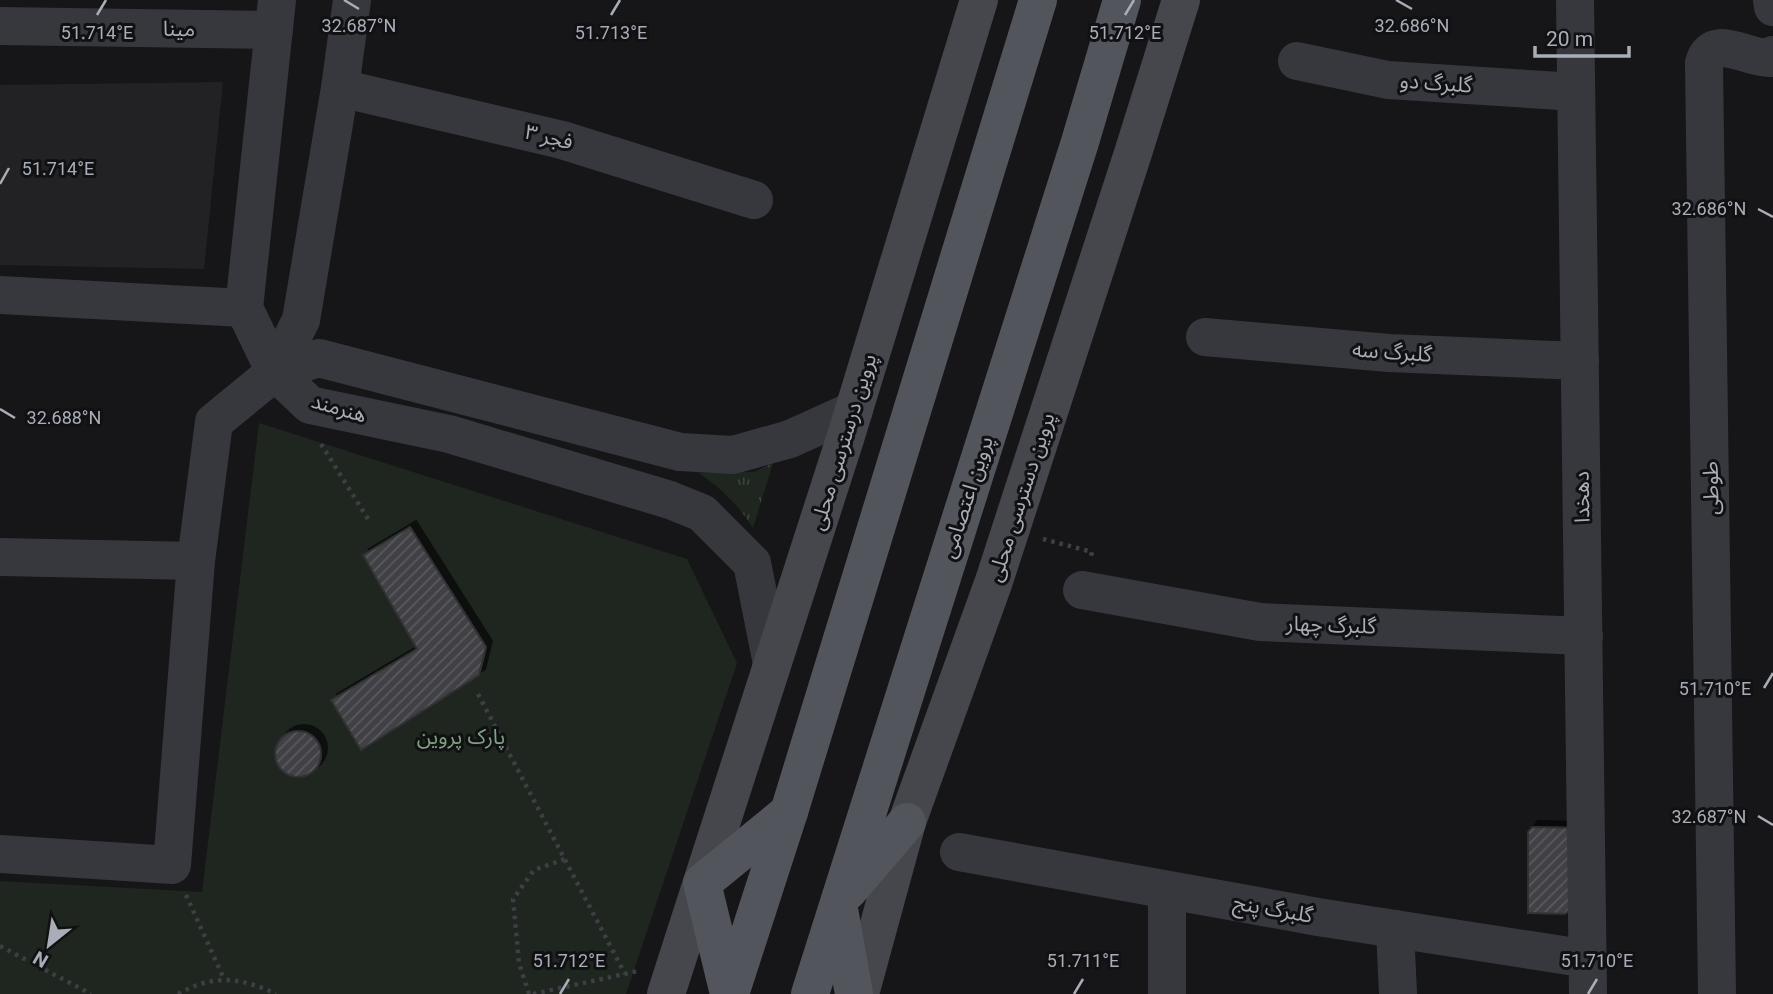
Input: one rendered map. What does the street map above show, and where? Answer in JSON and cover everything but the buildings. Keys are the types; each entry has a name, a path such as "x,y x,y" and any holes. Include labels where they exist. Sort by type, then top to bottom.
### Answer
{"main road":[{"name":"پروین درسترسی محلی","path":"671,978 854,410 979,0"},
{"path":"730,994 789,812 1038,0"},
{"name":"پروین اعتصامی","path":"810,994 1080,142 1122,0"},
{"name":"پروین دسترسی محلی","path":"860,994 907,822 1010,530 1181,0"},
{"path":"730,994 702,883 789,812"},
{"path":"854,994 838,903 907,822"}],"street":[{"path":"0,854 172,865 196,561 215,422 275,372 301,320 352,0"},
{"name":"دهخدا","path":"1575,0 1588,976"},
{"path":"1773,0 1773,8"},
{"path":"275,15 244,308 275,372"},
{"name":"مینا","path":"0,26 275,15"},
{"name":"طوطی","path":"1717,994 1704,63 1712,48 1720,47 1760,58 1770,58 1773,55"},
{"name":"گلبرگ دو","path":"1297,61 1388,80 1576,92"},
{"name":"فجر ۳","path":"340,88 562,140 754,200"},
{"path":"0,295 244,308"},
{"name":"گلبرگ سه","path":"1205,337 1389,353 1580,361"},
{"name":"هنرمند","path":"772,664 752,563 702,513 670,500 449,434 310,405 275,372 319,358 680,452 733,455 790,439 854,410"},
{"path":"670,500 680,452"},
{"path":"0,557 196,561"},
{"name":"گلبرگ چهار","path":"1082,590 1259,622 1584,636"},
{"name":"گلبرگ پنج","path":"959,852 1395,929 1588,976"},
{"path":"1167,890 1167,994"},
{"path":"1395,929 1398,994"}],"path":[{"path":"1010,530 1092,552 1082,590"},
{"path":"478,694 625,974"},
{"path":"565,859 534,870 513,899 520,962 531,994 625,974 671,978"},
{"path":"172,865 224,979"},
{"path":"0,946 91,994"},
{"path":"178,994 194,985 224,979 254,983 276,994"}],"shaded area":[{"path":"223,82 204,269 0,265 0,85"}],"green space":[{"name":"پارک پروین","path":"259,423 687,559 737,663 626,994 0,994 0,881 202,892"},
{"path":"773,463 753,528 729,498 699,473 754,472"}]}
